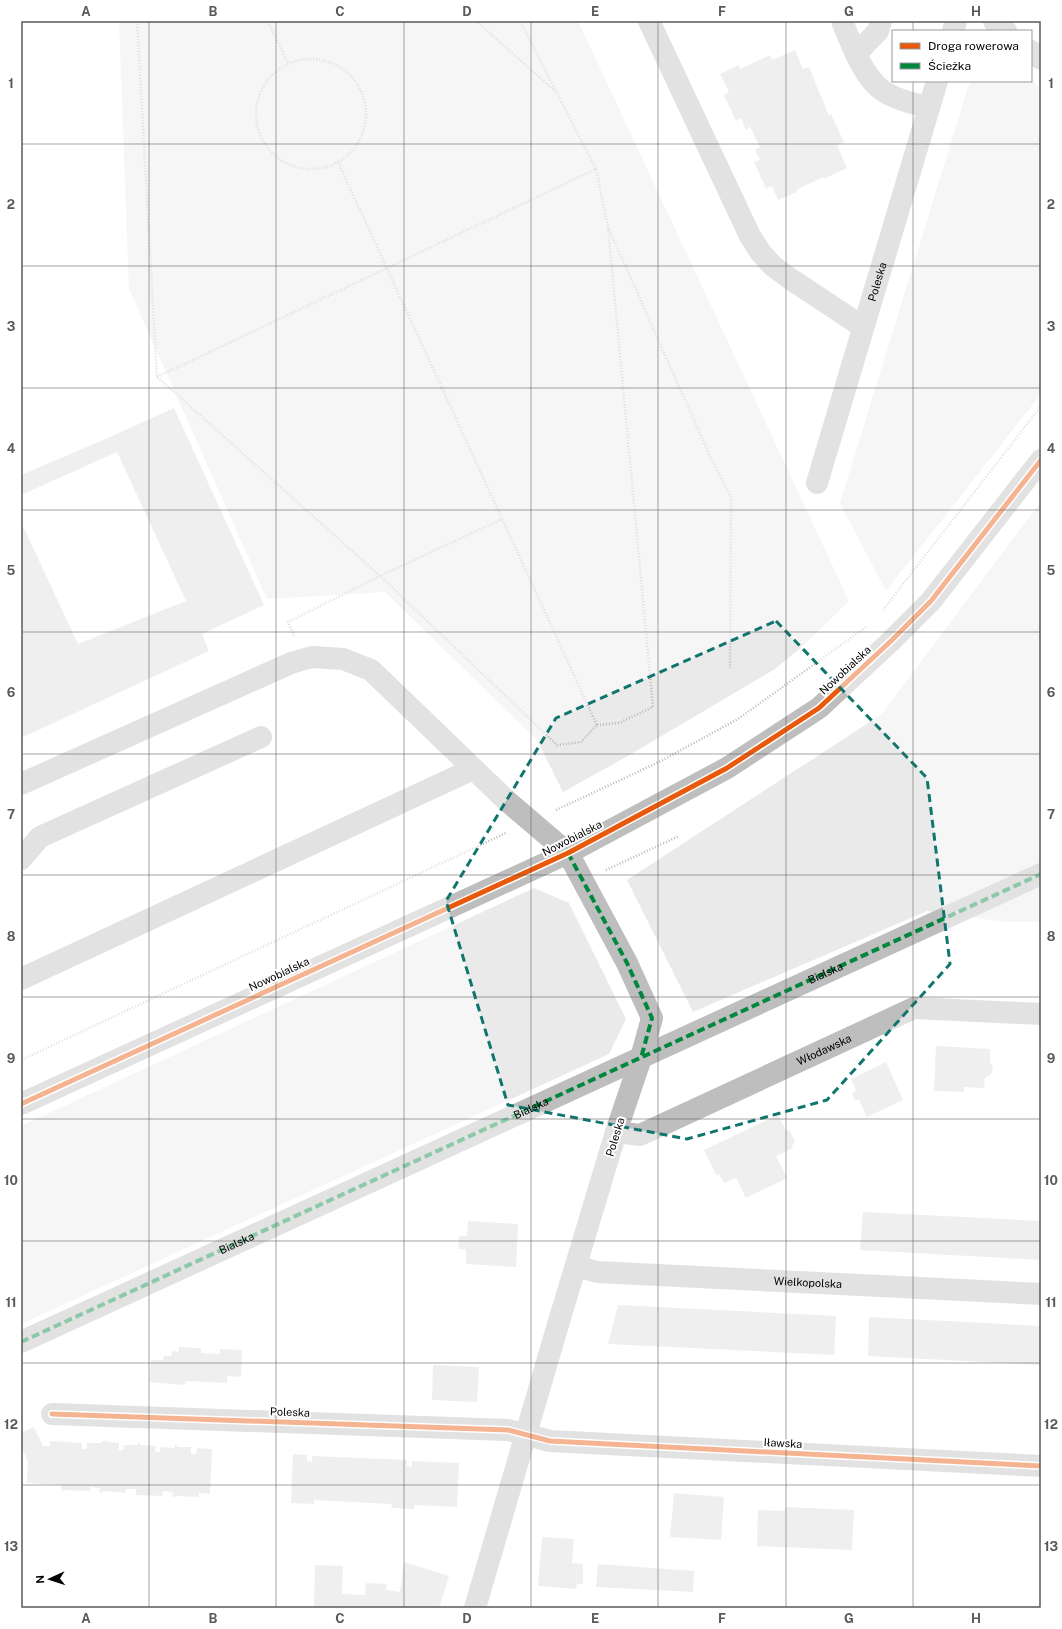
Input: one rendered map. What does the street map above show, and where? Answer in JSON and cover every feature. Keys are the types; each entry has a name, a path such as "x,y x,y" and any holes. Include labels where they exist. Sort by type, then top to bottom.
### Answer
{"street":[{"path":"649,21 750,236 761,253 773,266 789,278 863,327"},
{"path":"842,21 856,54 867,74 881,89 890,95 929,108"},
{"path":"856,54 878,30 881,21"},
{"path":"994,21 1005,30"},
{"path":"1032,52 1041,60"},
{"name":"Poleska","path":"817,483 937,82"},
{"name":"Nowobialska","path":"21,1104 568,853 727,768 819,708 891,641 931,601 1041,460"},
{"path":"21,784 291,663 312,657 343,659 371,670 506,800 568,853"},
{"path":"21,860 40,837 261,737"},
{"path":"21,978 473,769"},
{"name":"Poleska","path":"475,1608 616,1132 641,1058 652,1018 627,963 568,853"},
{"name":"Bialska","path":"21,1342 1041,874"},
{"name":"Włodawska","path":"616,1132 640,1135 914,1008 1041,1014"},
{"name":"Wielkopolska","path":"576,1266 597,1272 1041,1294"},
{"name":"Poleska","path":"52,1414 508,1430 526,1435"},
{"name":"Iławska","path":"526,1435 550,1441 1041,1466"}],"path":[{"path":"137,21 157,377 380,576 557,744 581,742 597,725 619,723 653,707 608,227 596,169 520,21"},
{"path":"268,21 288,63"},
{"path":"476,21 557,93"},
{"path":"306,58 312,58 325,60 342,67 356,80 364,97 367,116 362,134 353,150 338,162 322,169 303,169 287,164 272,154 261,139 256,122 256,104 262,87 273,73 288,63 306,58"},
{"path":"338,162 597,725"},
{"path":"157,377 596,169"},
{"path":"608,227 710,456 731,497 730,668"},
{"path":"880,614 1041,406"},
{"path":"304,659 288,622 502,518"},
{"path":"21,1060 661,761 738,719 869,625"},
{"path":"604,871 679,836"}],"highlighted area":[{"path":"776,621 927,778 950,964 827,1100 687,1139 508,1105 446,901 556,718"}],"shaded area":[{"path":"119,21 578,21 849,601 804,645 775,669 626,757 563,792 537,740 385,592 267,599 129,289"},
{"path":"1032,81 1041,89 1041,394 886,591 840,503 970,82"},
{"path":"1041,501 1041,922 1005,922 927,911 693,1012 627,880 882,714"},
{"path":"534,888 569,903 626,1019 609,1054 21,1324 21,1126"}],"building":[{"path":"795,50 803,69 809,67 829,116 831,114 844,142 837,145 847,168 824,179 823,177 796,190 797,192 778,200 772,186 766,189 754,162 760,160 755,150 760,147 750,127 746,130 741,118 736,121 724,95 729,92 720,74 739,65 740,69 770,55 772,60"},
{"path":"174,408 264,605 202,634 209,651 21,738 21,522 78,644 186,601 117,452 21,495 21,475"},
{"path":"936,1046 990,1049 990,1063 993,1066 992,1073 985,1077 984,1088 964,1087 964,1092 934,1091"},
{"path":"886,1062 903,1100 867,1117 859,1100 855,1100 852,1094 856,1090 851,1079"},
{"path":"778,1115 785,1129 790,1131 795,1141 792,1146 793,1148 776,1156 787,1178 746,1198 736,1178 724,1183 719,1174 717,1176 704,1150"},
{"path":"863,1212 1041,1221 1041,1260 860,1250"},
{"path":"468,1221 518,1224 516,1267 466,1264 466,1249 458,1249 459,1236 467,1236"},
{"path":"618,1305 836,1316 834,1355 608,1344"},
{"path":"869,1317 1041,1326 1041,1365 868,1356"},
{"path":"179,1347 201,1348 201,1353 220,1354 220,1349 242,1350 241,1377 227,1376 227,1383 186,1381 185,1385 149,1382 151,1360 163,1360 164,1356 171,1356 172,1351 179,1352"},
{"path":"433,1365 479,1367 477,1402 432,1400"},
{"path":"34,1427 43,1446 50,1446 50,1441 65,1442 68,1440 67,1442 82,1443 82,1449 87,1449 87,1443 101,1443 103,1441 119,1443 119,1450 123,1450 124,1445 138,1445 138,1443 140,1443 140,1445 156,1446 155,1452 160,1452 160,1447 175,1448 175,1445 177,1445 177,1447 191,1447 191,1454 196,1454 197,1448 212,1449 210,1494 199,1493 199,1497 172,1497 173,1492 163,1491 162,1496 136,1495 136,1489 126,1489 125,1493 102,1491 102,1493 99,1492 100,1488 90,1487 90,1491 62,1491 62,1485 27,1483 28,1462 23,1450 21,1451 21,1433"},
{"path":"293,1454 307,1455 307,1461 312,1462 312,1456 407,1460 407,1466 412,1467 412,1461 459,1463 457,1507 415,1505 414,1509 391,1508 392,1504 314,1500 314,1504 291,1503"},
{"path":"674,1493 724,1497 721,1540 670,1537"},
{"path":"785,1507 854,1510 852,1550 757,1546 758,1510 785,1511"},
{"path":"542,1537 574,1539 572,1563 583,1564 583,1584 577,1584 576,1589 538,1586"},
{"path":"404,1562 449,1576 439,1608 314,1608 315,1565 343,1566 342,1594 365,1595 366,1583 387,1584 386,1590 400,1592"},
{"path":"598,1564 694,1571 693,1592 596,1587"}],"marked path":[{"path":"568,853 627,963 652,1018 641,1058"},
{"path":"21,1342 1041,874"}],"cycle path":[{"path":"21,1104 568,853 727,768 819,708 891,641 931,601 1041,460"},
{"path":"52,1414 508,1430 550,1441 1041,1466"}]}
